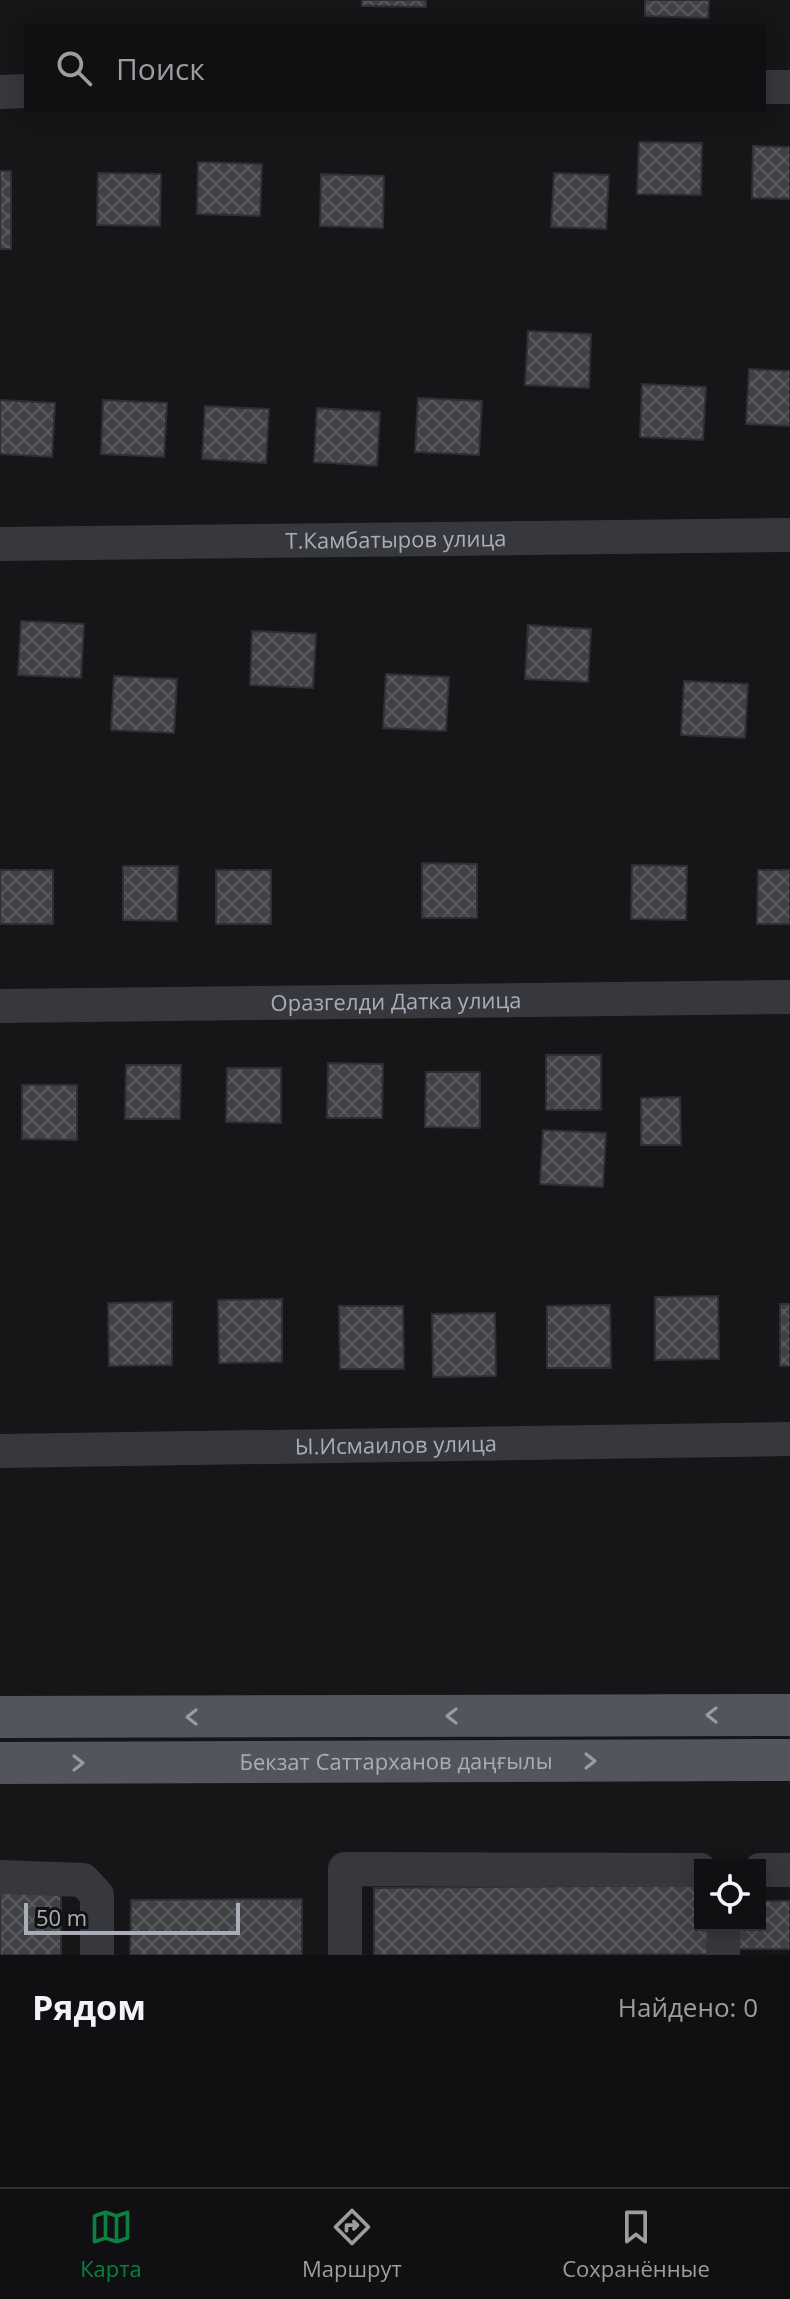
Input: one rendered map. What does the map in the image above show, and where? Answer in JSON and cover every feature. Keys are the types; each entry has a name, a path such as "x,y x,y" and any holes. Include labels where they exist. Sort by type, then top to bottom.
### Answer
{"main road":[{"name":"Бекзат Саттарханов даңғылы","path":"0,1717 790,1715"},
{"name":"Бекзат Саттарханов даңғылы","path":"0,1763 790,1760"}],"street":[{"path":"766,87 790,87"},
{"path":"0,92 24,91"},
{"name":"Т.Камбатыров улица","path":"0,544 790,535"},
{"name":"Оразгелди Датка улица","path":"0,1006 790,997"},
{"name":"Ы.Исмаилов улица","path":"0,1451 790,1439"},
{"path":"345,1955 345,1869 694,1870"},
{"path":"766,1870 790,1870"},
{"path":"0,1877 83,1880 97,1895 97,1955"},
{"path":"723,1955 724,1931"}],"building":[{"path":"362,0 426,0 426,7 362,6"},
{"path":"645,0 709,0 708,18 645,16"},
{"path":"639,142 702,143 701,195 637,194"},
{"path":"753,146 790,147 790,199 752,198"},
{"path":"198,162 262,164 260,216 197,214"},
{"path":"0,171 11,171 11,249 0,249"},
{"path":"98,173 161,174 160,226 97,225"},
{"path":"554,173 609,175 606,229 551,227"},
{"path":"321,174 384,176 383,228 320,226"},
{"path":"528,331 591,334 589,388 525,385"},
{"path":"749,369 790,371 790,426 746,424"},
{"path":"642,384 706,387 703,440 640,437"},
{"path":"418,398 482,401 479,455 415,452"},
{"path":"0,400 55,403 52,457 0,454"},
{"path":"103,400 167,403 164,457 101,454"},
{"path":"205,406 269,409 266,463 202,459"},
{"path":"317,408 380,412 377,466 314,462"},
{"path":"21,621 84,624 81,678 18,675"},
{"path":"528,625 591,629 588,682 525,679"},
{"path":"252,631 316,634 313,688 250,685"},
{"path":"386,674 449,677 446,731 383,728"},
{"path":"114,676 177,679 174,733 111,730"},
{"path":"684,681 748,684 745,738 681,735"},
{"path":"422,863 477,864 477,918 422,918"},
{"path":"632,865 687,866 686,920 631,919"},
{"path":"123,866 178,866 177,921 123,920"},
{"path":"0,870 53,870 53,924 0,924"},
{"path":"216,870 271,870 271,924 216,924"},
{"path":"758,870 790,870 790,924 757,924"},
{"path":"546,1055 601,1055 601,1110 546,1110"},
{"path":"328,1063 383,1064 382,1118 327,1118"},
{"path":"126,1065 181,1065 180,1119 125,1119"},
{"path":"227,1068 281,1068 281,1123 226,1122"},
{"path":"426,1072 480,1072 480,1128 425,1127"},
{"path":"22,1085 77,1085 77,1140 22,1139"},
{"path":"680,1097 681,1145 641,1145 641,1098"},
{"path":"543,1130 606,1133 603,1187 540,1184"},
{"path":"718,1296 719,1359 655,1360 655,1297"},
{"path":"282,1299 282,1362 219,1363 218,1300"},
{"path":"172,1302 172,1365 109,1366 108,1303"},
{"path":"780,1304 790,1304 790,1366 780,1366"},
{"path":"610,1305 611,1368 547,1368 547,1306"},
{"path":"339,1306 403,1306 404,1369 340,1369"},
{"path":"495,1313 496,1376 433,1377 432,1314"},
{"path":"0,1879 61,1879 61,1955 0,1955"},
{"path":"694,1885 694,1931 708,1931 708,1954 374,1955 374,1888"},
{"path":"302,1899 302,1955 130,1955 131,1900"},
{"path":"766,1901 790,1901 790,1949 737,1949 737,1931 766,1931"}]}
